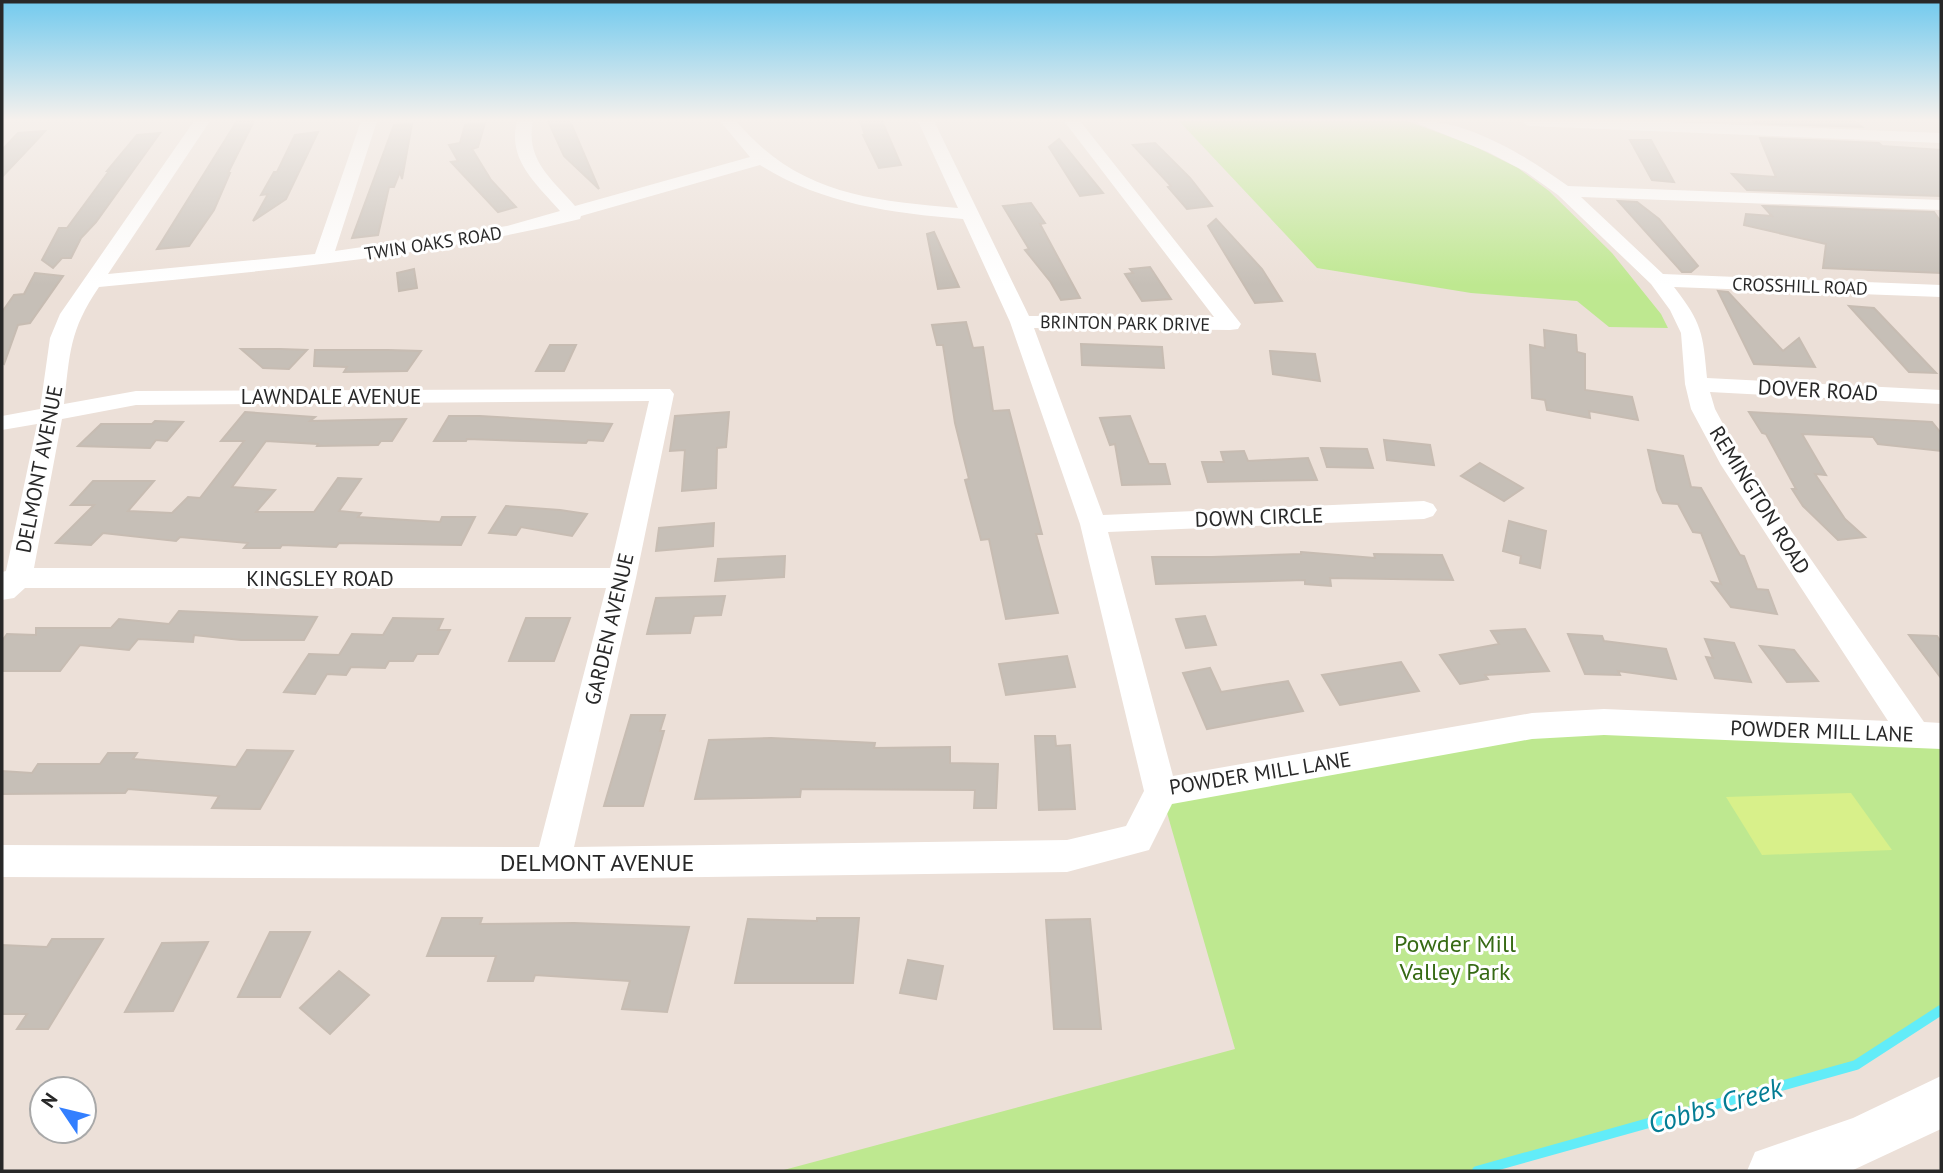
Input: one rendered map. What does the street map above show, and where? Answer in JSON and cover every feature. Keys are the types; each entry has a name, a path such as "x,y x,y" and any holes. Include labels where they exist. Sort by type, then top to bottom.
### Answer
{"street":[{"name":"DELMONT AVENUE","path":"7,584 51,414 61,338 69,314 165,176"},
{"path":"323,259 351,176"},
{"path":"540,176 573,215"},
{"name":"TWIN OAKS ROAD","path":"94,281 323,259 509,231 706,176"},
{"path":"789,176 835,196 910,209 969,214"},
{"name":"POWDER MILL LANE","path":"951,176 1021,322 1093,524 1161,792 1532,726 1604,722 1928,736"},
{"name":"BRINTON PARK DRIVE","path":"1021,322 1230,324 1115,176"},
{"name":"REMINGTON ROAD","path":"1543,176 1564,191 1658,280 1679,309 1692,333 1696,384 1703,409 1733,465 1928,736"},
{"path":"1564,191 1941,205"},
{"name":"CROSSHILL ROAD","path":"1658,280 1941,291"},
{"name":"DOVER ROAD","path":"1696,384 1941,397"},
{"name":"LAWNDALE AVENUE","path":"2,423 136,398 662,394"},
{"name":"GARDEN AVENUE","path":"554,863 622,578 662,394"},
{"name":"DOWN CIRCLE","path":"1093,524 1424,510"},
{"name":"KINGSLEY ROAD","path":"7,584 622,578"},
{"name":"DELMONT AVENUE","path":"2,861 554,863 1067,856 1137,839 1161,792"},
{"path":"1774,1171 1862,1141 1941,1101"}],"green space":[{"path":"1230,176 1528,176 1549,191 1612,253 1661,314 1668,328 1609,327 1577,301 1471,293 1317,268"},
{"name":"Powder Mill Valley Park","path":"1604,722 1941,736 1941,1010 1856,1065 1538,1154 1489,1171 780,1171 1235,1049 1161,792"},
{"path":"1851,793 1892,850 1762,855 1726,797"}],"building":[{"path":"106,176 129,176 81,238 71,258 62,258 53,268 42,260 59,228 67,228"},
{"path":"203,176 229,176 214,210 189,246 157,249"},
{"path":"272,176 297,176 286,199 253,221 268,194 261,195"},
{"path":"375,176 399,176 394,187 389,187 378,235 352,238"},
{"path":"464,176 488,176 516,207 498,212"},
{"path":"585,176 593,176 599,189"},
{"path":"1067,176 1089,176 1103,193 1080,196"},
{"path":"1161,176 1188,176 1212,206 1187,209 1168,187 1171,186"},
{"path":"1650,176 1671,176 1674,182 1652,180"},
{"path":"1734,176 1941,176 1941,196 1747,190"},
{"path":"1618,201 1637,202 1659,219 1698,266 1691,272 1682,272"},
{"path":"1031,203 1045,223 1040,224 1080,298 1061,300 1050,281 1025,250 1029,249 1003,206"},
{"path":"1763,206 1934,212 1941,222 1941,273 1823,268 1826,244 1744,225 1746,214 1772,216"},
{"path":"1216,219 1262,269 1282,301 1255,303 1208,226"},
{"path":"934,232 959,287 938,289 927,234"},
{"path":"1150,267 1171,299 1142,301 1125,274 1133,273 1130,269"},
{"path":"414,269 417,288 399,291 397,273"},
{"path":"35,273 63,276 30,323 18,325 4,364 2,312 14,295 24,294"},
{"path":"1718,291 1728,292 1783,351 1799,338 1815,367 1754,364"},
{"path":"1849,306 1874,308 1936,373 1909,372"},
{"path":"966,322 973,348 983,347 993,411 1009,410 1042,534 1036,534 1058,613 1006,619 989,539 981,540 965,480 969,479 955,423 943,345 937,345 932,325"},
{"path":"1544,330 1576,335 1577,352 1585,354 1585,390 1632,397 1638,420 1589,411 1590,418 1547,410 1545,400 1532,398 1530,345 1545,348"},
{"path":"1081,344 1162,347 1164,368 1082,365"},
{"path":"550,345 576,345 564,371 536,371"},
{"path":"241,349 307,350 289,369 263,368"},
{"path":"315,350 421,351 407,371 344,372 347,367 314,366"},
{"path":"1270,351 1315,354 1320,381 1273,374"},
{"path":"245,412 315,417 310,421 406,419 392,441 381,441 378,445 317,446 318,444 266,441 232,487 275,490 256,512 314,512 338,478 361,479 339,511 361,513 358,517 440,522 442,517 475,517 461,545 339,543 336,547 282,545 280,548 244,548 248,543 180,537 176,541 103,533 91,545 56,543 94,505 71,505 93,481 154,481 128,511 172,513 188,497 200,498 244,441 221,441"},
{"path":"729,412 726,447 717,448 716,488 682,491 685,450 670,451 675,416"},
{"path":"1749,412 1932,422 1941,433 1941,451 1878,444 1873,437 1802,434 1826,475 1815,474 1845,519 1865,537 1838,540 1803,506 1766,434 1762,433"},
{"path":"449,416 612,424 603,441 588,440 586,443 467,439 434,441"},
{"path":"1130,416 1149,464 1165,464 1170,484 1122,485 1115,444 1110,445 1100,418"},
{"path":"155,421 183,422 167,441 156,440 150,448 78,446 101,424 152,424"},
{"path":"1384,440 1430,445 1434,465 1387,460"},
{"path":"1321,448 1367,449 1373,468 1327,467"},
{"path":"1648,450 1683,456 1691,487 1701,488 1740,555 1744,556 1757,589 1768,590 1777,614 1731,607 1712,582 1721,584 1701,533 1693,532 1678,504 1663,503 1657,490"},
{"path":"1244,451 1248,461 1308,458 1317,480 1208,482 1202,462 1224,462 1221,452"},
{"path":"1480,463 1523,488 1504,501 1461,476"},
{"path":"506,506 587,514 572,536 521,527 516,535 489,533"},
{"path":"1509,521 1546,531 1540,568 1520,563 1521,556 1503,551"},
{"path":"714,523 713,546 656,551 659,528"},
{"path":"1301,552 1375,558 1374,554 1442,555 1453,580 1330,578 1331,586 1305,584 1305,580 1156,584 1152,557"},
{"path":"785,556 784,577 715,581 718,559"},
{"path":"725,596 721,615 694,616 690,633 647,634 656,598"},
{"path":"179,611 317,617 304,640 241,640 194,635 193,642 138,639 129,650 80,645 60,671 2,671 2,641 7,634 36,635 36,628 111,628 119,619 169,624"},
{"path":"1205,616 1216,645 1186,648 1176,619"},
{"path":"393,618 443,619 438,630 450,630 438,654 417,654 413,661 389,661 385,668 351,667 346,675 327,674 315,694 284,692 309,654 339,655 352,634 383,635"},
{"path":"526,618 570,618 554,661 509,661"},
{"path":"1525,629 1549,671 1485,675 1488,679 1460,684 1440,655 1499,644 1491,631"},
{"path":"1568,634 1602,636 1604,641 1666,649 1676,679 1618,671 1620,675 1585,674"},
{"path":"1909,635 1937,636 1941,642 1941,678"},
{"path":"1705,639 1734,643 1751,682 1715,678 1706,657 1713,658"},
{"path":"1760,646 1794,650 1818,681 1787,682"},
{"path":"1067,656 1075,687 1006,695 999,664"},
{"path":"1401,662 1419,691 1340,705 1322,675"},
{"path":"1210,668 1221,692 1288,681 1303,711 1207,729 1183,673"},
{"path":"631,715 665,715 660,731 664,731 643,806 604,806"},
{"path":"1035,736 1055,736 1056,746 1070,745 1075,809 1039,810"},
{"path":"771,738 875,743 874,748 950,747 950,763 998,764 996,808 974,808 975,790 801,789 800,797 695,799 709,740"},
{"path":"247,750 293,751 260,809 212,808 219,796 128,789 125,793 2,794 2,771 32,773 38,764 100,764 108,753 137,753 133,759 236,767"},
{"path":"442,918 482,918 480,924 574,923 689,927 667,1012 622,1009 630,981 535,975 533,981 488,981 496,956 427,956"},
{"path":"817,918 859,918 853,983 735,983 748,919 817,921"},
{"path":"1090,919 1101,1029 1054,1029 1046,920"},
{"path":"270,932 310,932 280,997 238,997"},
{"path":"52,939 103,939 48,1029 17,1029 27,1014 2,1014 2,945 47,947"},
{"path":"208,942 173,1011 125,1012 162,943"},
{"path":"908,960 943,966 936,999 900,993"},
{"path":"339,971 369,995 330,1034 300,1008"}],"waterway":[{"name":"Cobbs Creek","path":"1477,1171 1856,1065 1941,1010"}]}
